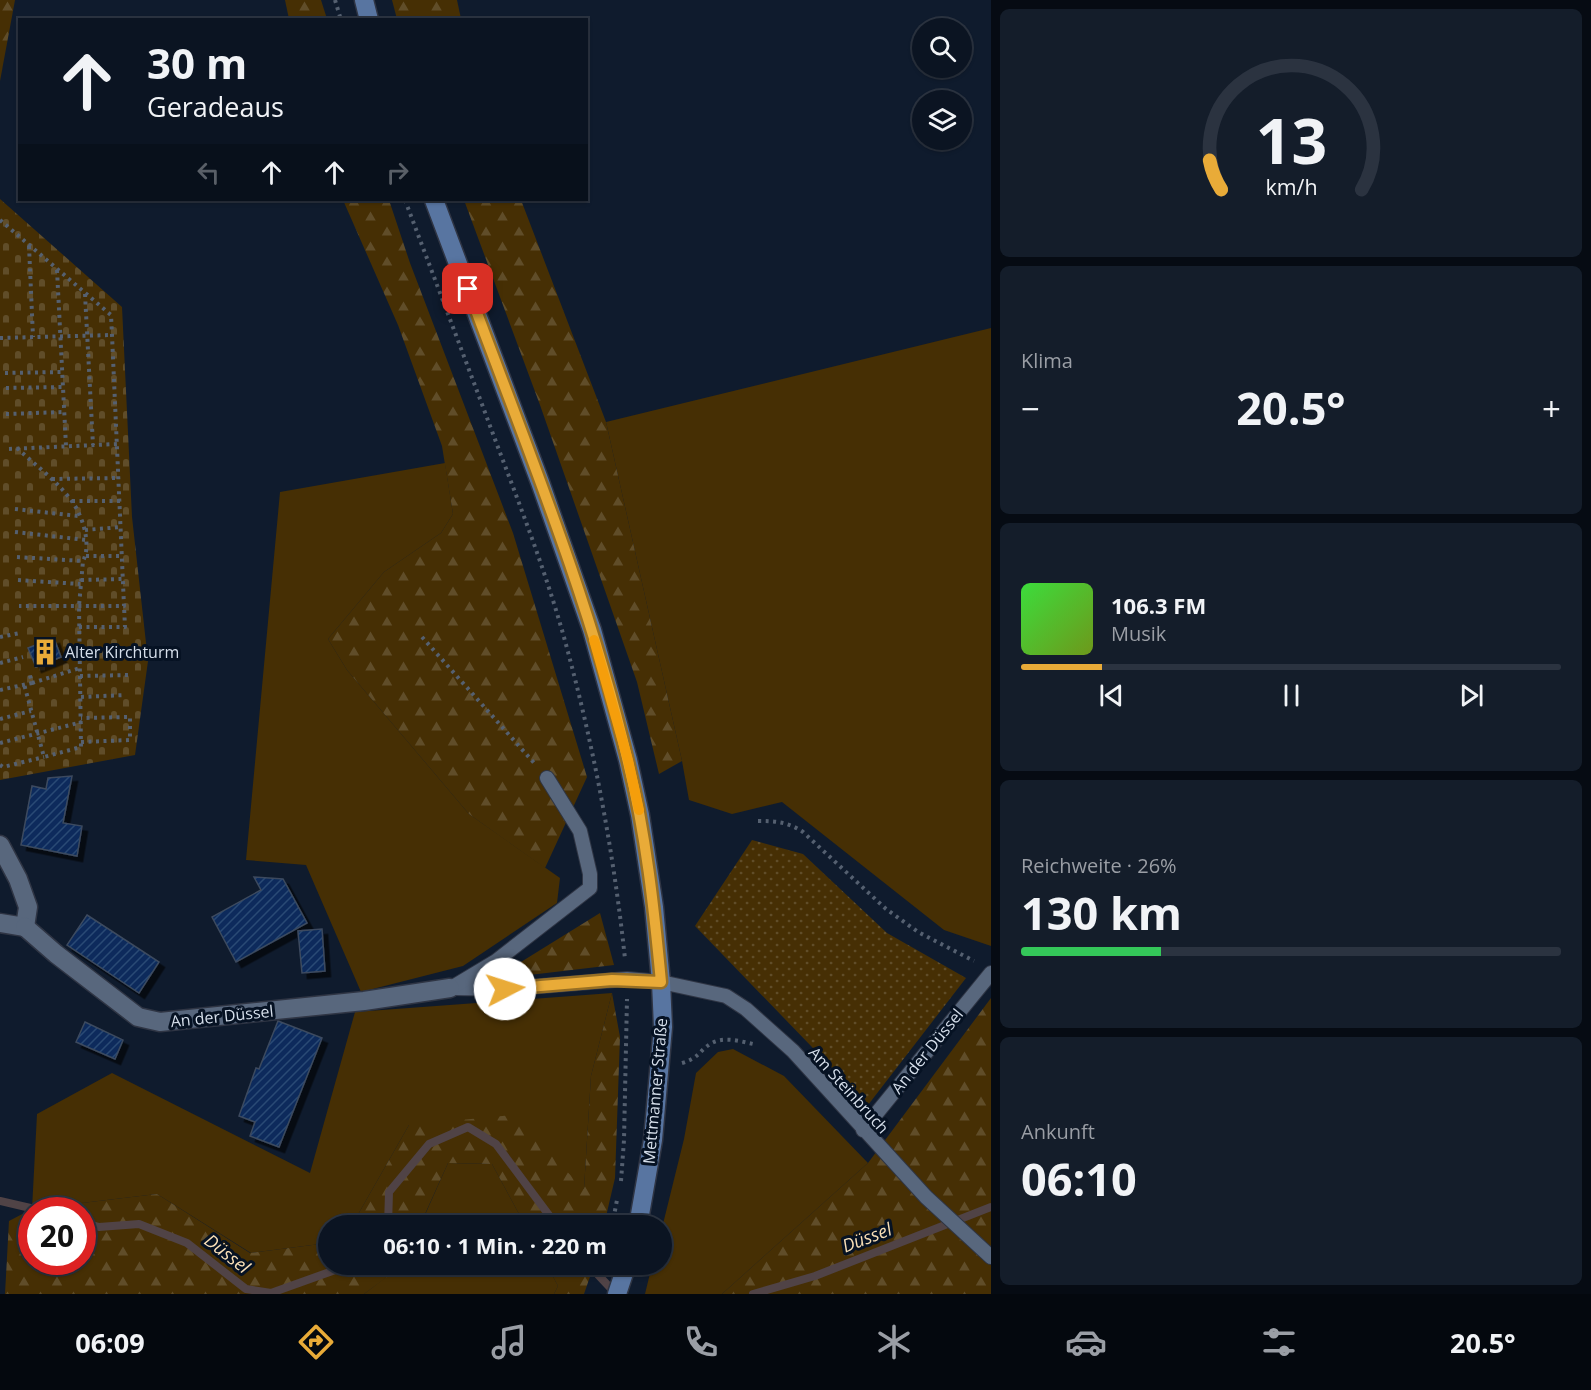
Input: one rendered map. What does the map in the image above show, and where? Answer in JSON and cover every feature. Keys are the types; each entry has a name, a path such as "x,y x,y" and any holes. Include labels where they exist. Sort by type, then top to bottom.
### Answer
{"main road":[{"path":"364,0 368,18"},
{"name":"Mettmanner Straße","path":"434,201 540,482 592,630 628,760 640,815 654,907 663,1027 653,1140 640,1215"},
{"path":"618,1294 624,1275"}],"street":[{"path":"0,845 18,879 28,907 25,927 0,923"},
{"name":"An der Düssel","path":"25,927 56,954 138,1017 160,1022 364,1001 450,988"}],"lane":[{"name":"An der Düssel","path":"450,988 496,961 590,888 590,874 580,831 547,778"},
{"name":"An der Düssel","path":"863,1130 986,969"},
{"name":"Am Steinbruch","path":"627,979 661,982 726,996 746,1008 792,1052 926,1197 991,1257"},
{"name":"An der Düssel","path":"450,988 505,989 627,979"}],"path":[{"path":"335,0 340,18"},
{"path":"405,201 547,583 568,652 602,795 616,880 627,979 624,1140 620,1187"},
{"path":"0,220 111,315 125,627 79,627"},
{"path":"29,245 33,337"},
{"path":"57,269 66,446"},
{"path":"85,294 93,444"},
{"path":"0,338 112,335"},
{"path":"5,373 62,372"},
{"path":"6,388 63,387"},
{"path":"6,414 64,412"},
{"path":"9,449 117,444"},
{"path":"0,765 3,767 81,747 79,606 83,561 86,556 85,530 72,501 17,448"},
{"path":"51,479 118,478"},
{"path":"72,501 120,501"},
{"path":"15,509 79,516"},
{"path":"85,530 121,527"},
{"path":"15,532 86,540"},
{"path":"86,556 122,556"},
{"path":"16,557 83,561"},
{"path":"18,580 81,582 123,579"},
{"path":"19,606 124,606"},
{"path":"0,637 20,633"},
{"path":"422,637 547,778"},
{"path":"80,654 130,654"},
{"path":"0,663 23,657"},
{"path":"0,690 80,668"},
{"path":"29,672 32,683"},
{"path":"80,676 131,675"},
{"path":"24,684 44,757"},
{"path":"81,697 125,695"},
{"path":"0,718 32,711"},
{"path":"0,743 82,720 130,717 130,740 81,742"},
{"path":"758,821 778,821 803,832 886,909 918,932 986,969"},
{"path":"661,1061 683,1063 696,1058 709,1045 720,1040 731,1040 792,1052"},
{"path":"614,1215 618,1197"}],"green space":[{"path":"0,0 15,0 0,81"},
{"path":"285,0 321,0 327,18 289,18"},
{"path":"392,0 457,0 461,18 397,18"},
{"path":"0,199 122,307 132,517 148,661 135,755 0,780"},
{"path":"343,201 389,201 410,263 513,533 587,777 545,868 469,814 347,670 328,639 384,572 441,533 453,514 442,446 398,325"},
{"path":"464,201 521,201 606,422 682,761 659,774 637,682 540,405"},
{"path":"991,328 991,946 944,930 782,802 732,814 689,800 606,422"},
{"path":"445,463 453,514 441,533 384,572 328,639 347,670 469,814 560,878 557,903 463,966 361,992 306,865 246,860 280,492"},
{"path":"752,840 803,854 887,933 966,978 868,1105 695,926"},
{"path":"600,913 614,965 503,978 508,970"},
{"path":"612,993 591,1076 584,1189 409,1125 358,1215 318,1215 318,1244 251,1253 157,1194 96,1201 96,1197 33,1197 37,1114 112,1073 310,1173 355,1012"},
{"path":"612,993 620,1037 615,1178 606,1215 520,1215 492,1164 448,1163 425,1215 358,1215 409,1125 512,1115 584,1189 591,1076"},
{"path":"991,998 991,1294 722,1294 868,1163"},
{"path":"733,1049 784,1076 868,1163 722,1294 645,1294 650,1275 672,1275 672,1215 665,1215 684,1139 696,1073 718,1052"},
{"path":"448,1163 492,1164 520,1215 425,1215"},
{"path":"157,1194 250,1253 318,1244 318,1275 390,1275 364,1294 5,1294 9,1221 18,1216 18,1275 96,1275 96,1201"},
{"path":"389,1275 552,1275 558,1286 554,1294 364,1294"},
{"path":"552,1275 591,1275 584,1294 554,1294 558,1286"}],"building":[{"name":"Alter Kirchturm","path":"54,638 61,657 36,667 28,648"},
{"path":"72,776 63,823 82,826 77,856 21,845 32,786 46,789 48,778"},
{"path":"254,877 283,879 307,923 236,962 212,917 261,890"},
{"path":"87,915 159,962 139,993 67,945"},
{"path":"322,929 325,971 302,973 298,931"},
{"path":"278,1021 322,1038 279,1147 250,1136 255,1122 239,1116 256,1068 259,1069"},
{"path":"85,1022 123,1040 115,1059 76,1042"}],"waterway":[{"name":"Düssel","path":"388,1215 389,1192 429,1144 468,1127 496,1144 549,1215"},
{"name":"Düssel","path":"0,1201 18,1205"},
{"name":"Düssel","path":"753,1294 815,1276 991,1207"},
{"name":"Düssel","path":"96,1226 139,1224 187,1243 246,1289 271,1293 321,1275"},
{"name":"Düssel","path":"598,1275 616,1294"}],"slow traffic":[{"path":"594,640 628,760 639,810"}],"place":[{"name":"Alter Kirchturm","path":"45,652"}],"route":[{"path":"468,289 592,630 628,760 640,815 654,907 661,982 627,979 505,989"}]}
